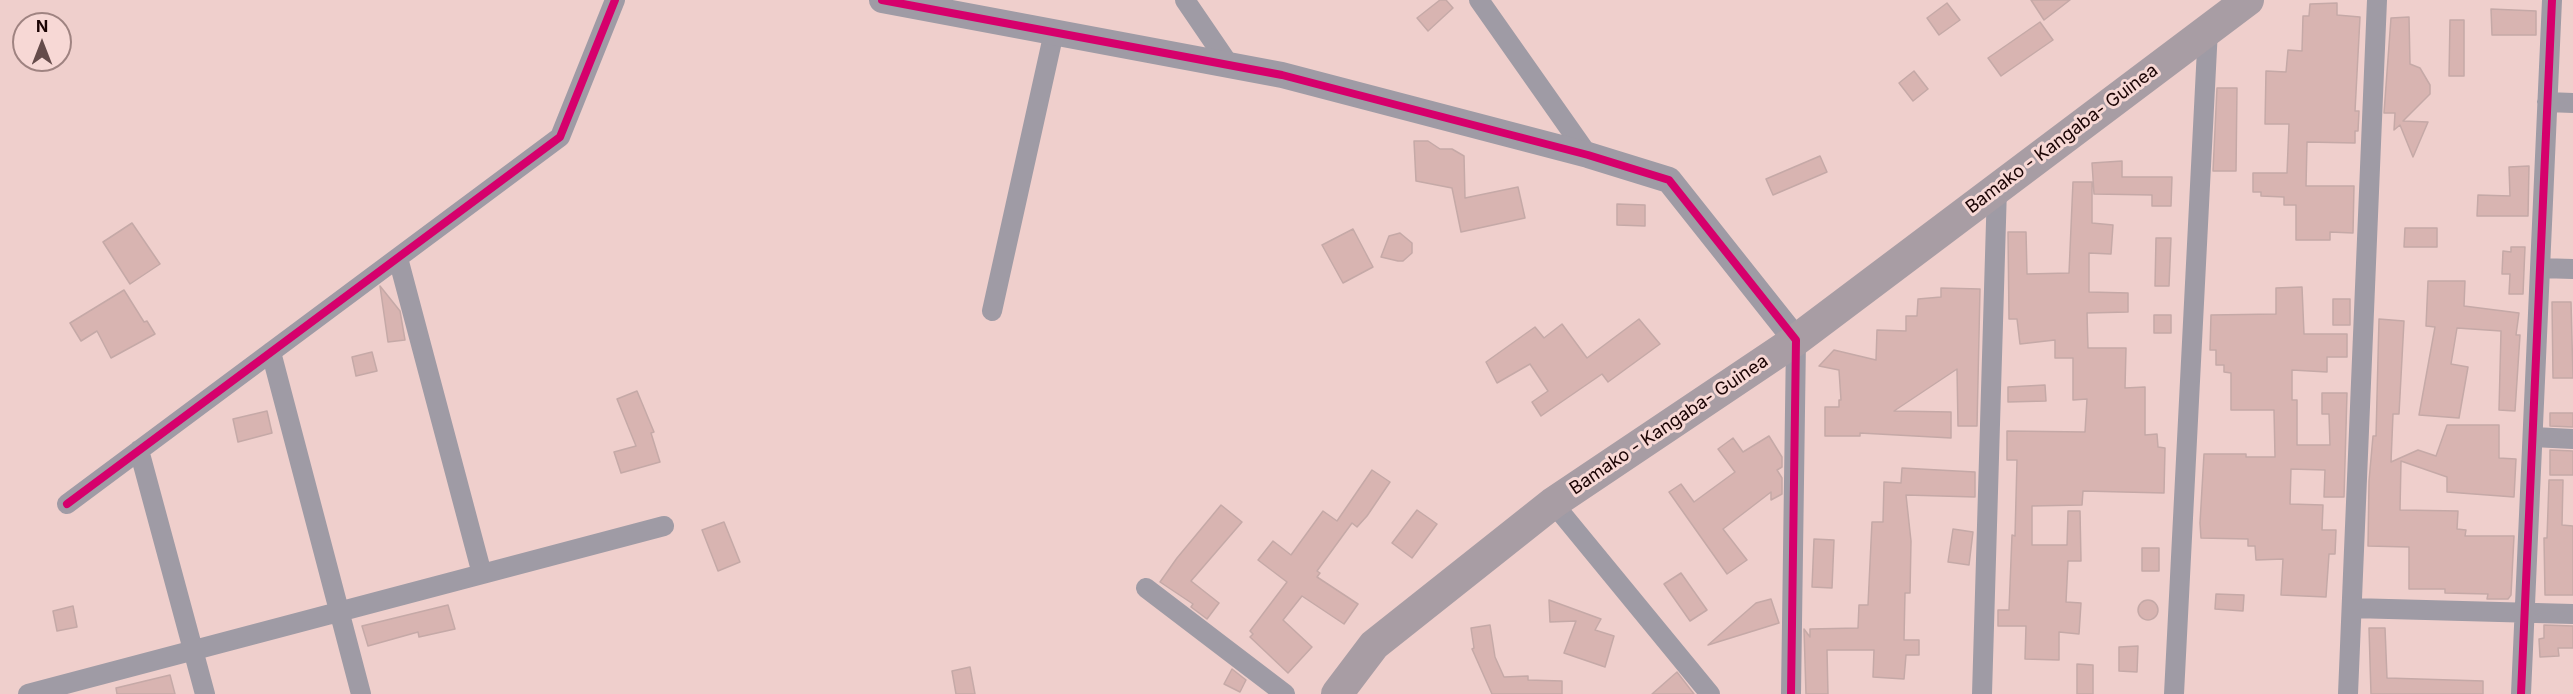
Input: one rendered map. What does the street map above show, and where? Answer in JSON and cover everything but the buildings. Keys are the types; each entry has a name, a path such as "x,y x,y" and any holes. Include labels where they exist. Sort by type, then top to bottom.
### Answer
{"main road":[{"name":"Bamako - Kangaba- Guinea","path":"1337,694 1374,645 1553,502 1796,340 2248,0"}],"street":[{"path":"67,504 560,137 615,0"},
{"path":"882,0 1282,75 1588,155 1669,180 1796,340 1791,694"},
{"path":"1185,0 1230,66"},
{"path":"1479,0 1588,155"},
{"path":"2348,694 2377,0"},
{"path":"2522,694 2552,0"},
{"path":"2174,694 2208,29"},
{"path":"992,311 1054,32"},
{"path":"2547,102 2573,103"},
{"path":"1982,694 1998,188"},
{"path":"398,258 482,574"},
{"path":"2540,268 2573,269"},
{"path":"271,352 361,694"},
{"path":"2533,437 2573,439"},
{"path":"139,450 205,694"},
{"path":"1553,502 1710,694"},
{"path":"28,694 664,526"},
{"path":"1146,588 1285,694"},
{"path":"2352,608 2573,614"}],"cycle path":[{"path":"67,504 560,137 615,0"},
{"path":"882,0 1282,75 1588,155 1669,180 1796,340 1791,694"},
{"path":"2521,694 2552,0"}]}
